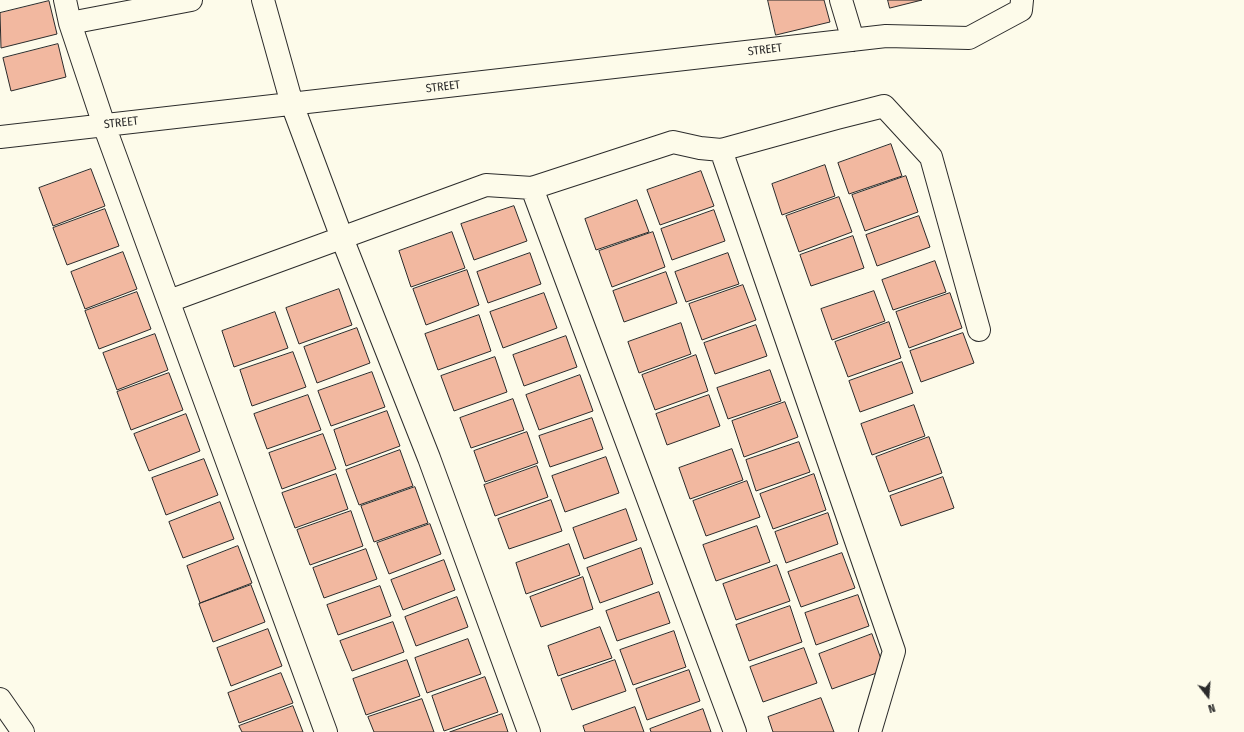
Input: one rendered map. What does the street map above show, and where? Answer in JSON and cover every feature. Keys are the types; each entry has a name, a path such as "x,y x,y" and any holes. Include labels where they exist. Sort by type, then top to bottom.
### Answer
{"street":[{"path":"65,0 70,22 104,125 326,732"},
{"path":"70,22 192,0"},
{"path":"263,0 292,104 342,238 429,458 529,732"},
{"path":"842,0 853,40"},
{"name":"STREET","path":"0,137 886,36 969,38 1021,10 1022,0"},
{"path":"168,301 486,185 532,188 672,142 700,148 721,150 884,106 931,157 979,330"},
{"path":"721,150 894,651 870,732"},
{"path":"532,188 735,732"},
{"path":"0,699 23,732"}],"building":[{"path":"768,0 824,0 830,22 776,35"},
{"path":"888,0 922,0 890,8"},
{"path":"49,1 57,34 1,48 0,13"},
{"path":"58,44 66,77 11,91 3,58"},
{"path":"891,144 902,176 849,194 838,163"},
{"path":"825,165 835,196 782,215 772,184"},
{"path":"91,169 105,206 53,226 39,188"},
{"path":"701,171 714,206 660,225 647,190"},
{"path":"906,176 918,212 865,231 852,195"},
{"path":"839,197 852,232 799,252 786,216"},
{"path":"637,200 649,232 596,250 585,219"},
{"path":"514,206 527,241 474,260 461,224"},
{"path":"105,209 119,246 67,265 53,228"},
{"path":"714,210 725,241 672,260 661,229"},
{"path":"919,216 930,247 877,266 866,235"},
{"path":"452,232 465,268 411,287 399,251"},
{"path":"653,232 665,267 612,287 599,251"},
{"path":"853,236 864,268 811,286 800,255"},
{"path":"123,252 137,289 85,309 71,272"},
{"path":"530,253 541,284 488,303 477,272"},
{"path":"728,253 739,284 686,302 675,272"},
{"path":"935,261 946,292 893,310 882,280"},
{"path":"467,270 479,305 426,325 413,289"},
{"path":"666,272 677,303 624,322 613,291"},
{"path":"743,285 756,320 702,340 689,304"},
{"path":"339,289 352,325 299,344 286,308"},
{"path":"874,291 885,321 832,340 821,309"},
{"path":"137,292 151,329 99,349 85,311"},
{"path":"544,293 557,328 503,348 490,312"},
{"path":"950,293 962,328 909,348 896,312"},
{"path":"275,312 288,348 234,367 222,331"},
{"path":"479,315 491,351 438,370 425,334"},
{"path":"889,322 901,358 848,377 835,342"},
{"path":"681,323 691,354 639,373 628,342"},
{"path":"756,325 767,356 715,374 704,343"},
{"path":"357,328 370,363 317,383 304,347"},
{"path":"963,333 974,363 921,382 910,351"},
{"path":"155,334 168,370 117,390 103,353"},
{"path":"566,336 577,367 524,386 513,355"},
{"path":"293,352 306,387 252,406 240,370"},
{"path":"696,355 708,391 655,410 642,375"},
{"path":"495,357 507,392 454,411 441,376"},
{"path":"902,362 913,393 860,412 849,381"},
{"path":"770,370 781,401 728,419 717,388"},
{"path":"372,372 385,407 331,426 318,391"},
{"path":"169,373 183,410 131,430 117,392"},
{"path":"580,375 593,411 539,430 526,395"},
{"path":"308,395 321,430 267,449 254,414"},
{"path":"709,395 720,426 667,445 656,414"},
{"path":"513,399 524,430 471,448 460,418"},
{"path":"785,402 798,437 744,457 732,421"},
{"path":"914,405 925,436 872,455 861,424"},
{"path":"387,411 400,446 346,466 334,430"},
{"path":"186,414 200,451 149,471 134,434"},
{"path":"592,418 603,449 550,467 539,436"},
{"path":"527,432 538,463 485,482 474,451"},
{"path":"323,434 336,469 282,489 269,453"},
{"path":"929,437 942,473 889,492 876,457"},
{"path":"799,442 810,472 756,491 746,460"},
{"path":"732,449 743,480 690,499 679,468"},
{"path":"400,450 413,486 359,505 346,470"},
{"path":"606,457 619,493 565,512 552,476"},
{"path":"204,459 218,495 166,515 152,478"},
{"path":"537,466 548,497 495,516 484,485"},
{"path":"336,474 348,509 295,528 282,493"},
{"path":"814,474 826,510 773,529 760,494"},
{"path":"943,477 954,508 901,526 890,496"},
{"path":"747,481 760,517 706,536 693,501"},
{"path":"415,487 428,523 374,542 361,506"},
{"path":"551,500 562,531 509,549 498,519"},
{"path":"220,502 234,539 183,558 169,522"},
{"path":"626,509 637,540 584,559 573,528"},
{"path":"351,511 363,546 310,565 297,530"},
{"path":"828,513 838,544 786,563 775,532"},
{"path":"430,524 441,554 389,574 377,543"},
{"path":"757,526 770,562 716,581 703,545"},
{"path":"569,544 580,575 526,594 516,563"},
{"path":"238,546 252,583 200,603 187,566"},
{"path":"641,548 653,584 600,603 587,568"},
{"path":"366,549 377,579 324,598 313,568"},
{"path":"842,553 855,588 801,607 788,572"},
{"path":"444,560 455,590 403,610 391,580"},
{"path":"777,565 790,601 736,620 723,584"},
{"path":"583,577 593,609 541,627 530,597"},
{"path":"251,585 265,622 213,642 199,604"},
{"path":"380,586 391,616 338,635 327,605"},
{"path":"659,592 670,623 617,641 606,611"},
{"path":"858,595 869,626 816,645 805,613"},
{"path":"457,597 468,627 416,646 405,617"},
{"path":"790,606 802,642 749,661 736,625"},
{"path":"393,622 404,652 352,671 340,641"},
{"path":"600,627 612,658 558,676 548,646"},
{"path":"268,629 282,666 231,686 217,648"},
{"path":"674,631 686,667 633,685 620,650"},
{"path":"872,634 885,670 832,689 819,654"},
{"path":"468,639 481,674 427,693 415,658"},
{"path":"804,648 817,683 763,702 750,667"},
{"path":"407,660 420,696 366,715 353,679"},
{"path":"615,660 626,691 572,710 561,679"},
{"path":"689,670 700,701 647,720 636,689"},
{"path":"281,673 293,703 239,723 228,693"},
{"path":"485,677 498,712 444,731 432,696"},
{"path":"821,698 834,732 773,732 768,717"},
{"path":"422,699 434,732 374,732 368,717"},
{"path":"293,706 303,732 242,732 239,726"},
{"path":"635,707 644,732 585,732 583,726"},
{"path":"703,709 711,732 651,732 650,729"},
{"path":"502,714 508,732 450,732"}]}
